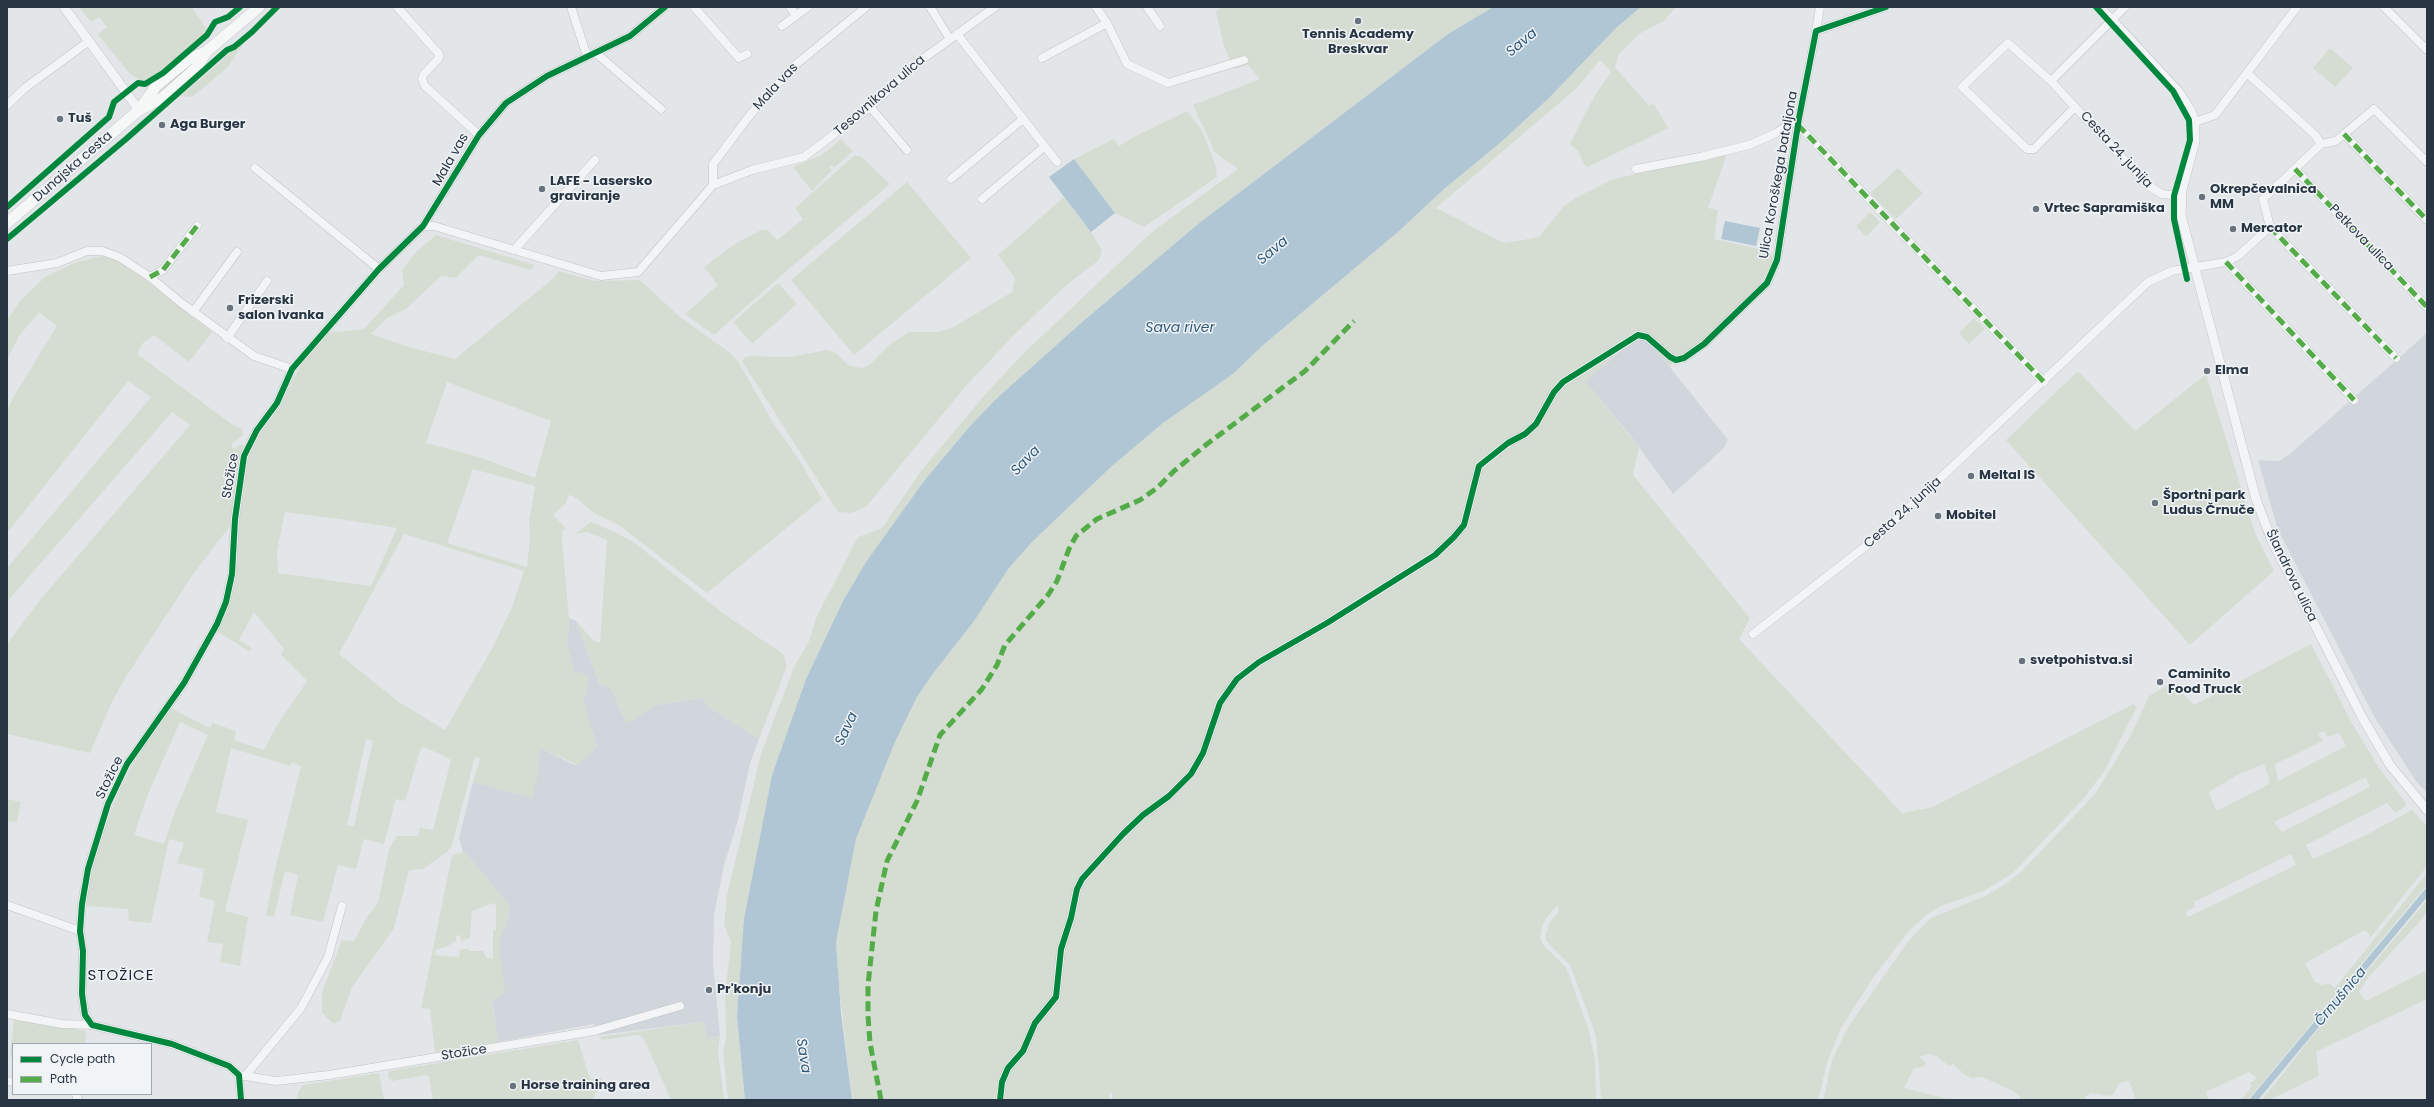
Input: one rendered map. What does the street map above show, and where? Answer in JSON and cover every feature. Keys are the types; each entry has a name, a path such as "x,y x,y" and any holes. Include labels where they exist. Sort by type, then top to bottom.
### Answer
{"main road":[{"name":"Dunajska cesta","path":"7,223 139,110 156,86 189,59 207,51 258,7"}],"street":[{"path":"64,7 139,110"},
{"path":"571,7 587,56"},
{"name":"Mala vas","path":"292,369 379,269 423,226 479,135 506,103 523,90 587,56 597,54 630,36 665,7"},
{"path":"694,7 739,58 747,54"},
{"path":"790,7 796,15"},
{"path":"782,26 808,7"},
{"name":"Mala vas","path":"713,185 713,164 750,115 794,66 866,7"},
{"path":"930,7 950,38"},
{"name":"Tesovnikova ulica","path":"423,226 434,226 601,276 638,272 713,185 752,170 804,157 870,107 917,62 995,7"},
{"path":"1096,7 1107,23 1127,64 1168,83 1244,60"},
{"path":"1147,7 1160,26"},
{"name":"Ulica Koroškega bataljona","path":"1000,1100 1002,1082 1008,1068 1024,1051 1035,1023 1056,997 1061,949 1071,918 1077,889 1082,879 1123,834 1143,815 1169,796 1191,774 1203,753 1220,703 1237,679 1259,662 1327,624 1435,555 1454,537 1464,524 1479,466 1508,443 1524,434 1536,424 1554,392 1563,382 1623,342 1638,335 1647,337 1670,358 1676,360 1684,358 1704,344 1767,283 1777,260 1799,122 1820,7"},
{"path":"1816,31 1886,7"},
{"path":"2100,7 2182,96 2195,122 2195,141 2181,196"},
{"path":"2051,81 2125,7"},
{"path":"2195,122 2215,115 2297,7"},
{"path":"2384,7 2427,50"},
{"name":"Mala vas","path":"398,8 438,54 439,58 424,74 422,79 425,86 479,135"},
{"path":"1042,58 1107,23"},
{"path":"957,34 1057,162"},
{"path":"7,105 25,88 89,41"},
{"name":"Cesta 24. junija","path":"2075,107 2031,150 1962,87 2008,43 2051,81 2149,186 2162,194 2181,196"},
{"path":"597,54 661,109"},
{"path":"2247,73 2316,135 2321,144"},
{"path":"870,107 907,150"},
{"path":"2396,358 2270,227 2263,199 2321,144 2336,141 2370,110 2377,110 2427,162"},
{"path":"951,179 1023,119"},
{"name":"Ulica Koroškega bataljona","path":"1636,169 1700,157 1749,145 1799,122"},
{"name":"Ulica Koroškega bataljona","path":"1799,122 1896,228 1970,302 1980,317 2044,382"},
{"path":"2344,134 2427,220"},
{"path":"982,199 1044,146"},
{"path":"514,250 595,160"},
{"path":"255,168 379,269"},
{"name":"Petkova ulica","path":"2295,169 2427,306"},
{"name":"Šlandrova ulica","path":"2181,196 2181,215 2189,249 2250,480 2267,530 2362,717 2390,765 2427,810"},
{"path":"150,277 163,270 197,226"},
{"path":"2194,266 2226,262 2238,256 2270,227"},
{"path":"7,271 57,263 88,251 102,251 119,257 150,277 227,338 254,356 292,369"},
{"path":"193,312 237,252"},
{"path":"2226,262 2354,400"},
{"name":"Cesta 24. junija","path":"1753,634 1880,535 2044,382 2148,282 2165,273 2194,266"},
{"path":"227,338 267,281"},
{"name":"Stožice","path":"92,1026 83,1008 83,951 80,931 88,869 111,799 127,764 184,683 217,624 226,602 232,574 235,520 244,456 257,430 277,403 292,369"},
{"path":"7,905 80,931"},
{"path":"241,1100 243,1075 301,1008 328,958 342,906"},
{"name":"Stožice","path":"7,1014 62,1024 92,1026 172,1044 229,1066 243,1075 276,1081 329,1075 594,1031 680,1006"}],"shaded area":[{"path":"79,7 192,7 207,30 207,33 156,74 145,80 139,80 129,73 98,34 107,27 99,17 91,22"},
{"path":"1223,7 1493,7 1448,34 1198,224 1081,323 996,399 970,426 924,481 866,562 843,601 806,679 772,775 759,843 737,1017 745,1100 728,1100 723,1052 726,1038 725,992 731,942 724,924 727,895 761,754 794,667 809,641 817,616 858,537 880,529 884,525 921,471 988,391 1026,351 1153,231 1238,169 1215,152 1193,105 1260,79 1248,65 1234,69 1224,46 1216,11"},
{"path":"1641,7 1676,7 1664,21 1639,34 1619,54 1615,67 1648,105 1654,104 1668,128 1588,167 1584,164 1578,151 1570,144 1595,95 1611,72 1600,60 1577,88 1436,208 1504,243 1523,240 1539,237 1563,207 1575,198 1613,179 1727,154 1708,208 1718,210 1714,239 1769,251 1774,258 1762,281 1752,294 1702,340 1669,366 1646,339 1637,338 1585,381 1639,447 1633,475 1750,618 1739,639 1902,813 1933,807 2133,704 2137,707 2105,770 2084,798 2013,873 1984,891 1941,906 1925,916 1907,933 1873,978 1841,1028 1827,1063 1818,1100 1601,1100 1597,1043 1593,1027 1570,965 1546,941 1546,933 1550,922 1559,911 1557,906 1547,917 1542,927 1540,939 1544,946 1566,967 1588,1028 1595,1059 1596,1100 1112,1100 1112,1094 1109,1092 1109,1100 852,1100 838,977 836,942 856,839 895,742 917,697 974,621 1009,568 1032,542 1112,466 1163,423 1233,374 1262,346 1398,232 1444,189 1500,143 1548,99 1617,27"},
{"path":"243,42 244,43 227,68 192,97 181,96"},
{"path":"2330,48 2353,68 2335,87 2313,68"},
{"path":"1187,111 1202,131 1216,166 1217,177 1144,227 1115,213 1074,159 1114,139 1119,146"},
{"path":"841,139 853,151 834,168 832,165 829,167 832,170 812,191 793,167 822,155"},
{"path":"854,156 861,156 890,184 784,273 714,335 685,314 718,285 704,267 738,242 761,230 768,230 777,240 803,219 795,208"},
{"path":"1898,168 1923,193 1896,219 1870,193"},
{"path":"907,182 971,258 854,355 791,280"},
{"path":"1064,197 1091,232 1102,250 1099,260 1065,286 1013,336 965,387 866,507 851,513 838,512 742,361 745,357 750,356 790,357 827,350 836,353 848,365 862,368 869,365 889,345 909,332 937,332 952,328 1012,292 1015,278 998,255"},
{"path":"1870,212 1880,222 1866,237 1856,226"},
{"path":"436,235 535,265 530,270 479,255 456,278 441,276 406,309 387,318 371,334 409,347 455,359 555,277 558,271 595,281 640,280 680,317 729,352 739,363 772,421 799,460 822,499 707,593 619,525 594,513 575,497 569,495 566,503 553,515 566,528 562,531 562,541 569,618 567,647 575,674 584,672 588,677 588,686 583,701 597,747 578,765 540,748 537,776 532,798 473,782 480,759 475,757 452,845 448,851 423,869 409,870 394,928 352,987 340,1021 334,1024 322,1013 322,992 342,940 354,941 367,917 378,903 389,849 397,836 418,836 420,828 433,830 451,760 425,747 421,748 405,801 396,799 384,844 364,839 356,869 338,865 323,922 290,915 298,875 285,871 274,917 266,915 275,869 301,766 292,762 290,766 231,748 216,812 248,820 225,911 248,917 240,966 220,962 223,944 207,942 215,901 199,897 204,869 177,863 184,843 169,839 151,923 129,921 128,909 86,906 90,874 101,837 120,790 140,751 171,708 210,728 213,723 236,731 234,740 264,750 276,727 307,681 281,655 284,649 254,612 239,640 252,648 250,652 218,632 229,605 235,584 237,567 235,544 249,455 261,432 278,409 304,359 326,333 364,329 404,285 402,270 416,252","holes":["447,382 551,421 535,478 479,457 426,443","473,469 535,486 529,523 530,537 527,567 447,543","285,512 397,528 371,586 278,573 277,551","404,534 524,571 512,607 493,647 445,730 399,702 339,654","180,722 208,735 175,811 164,844 134,835 148,794","366,739 373,741 354,826 347,825"]},
{"path":"102,256 117,260 133,270 212,332 189,362 154,335 143,343 137,354 233,425 242,429 243,435 231,444 233,449 241,444 243,446 230,526 192,576 124,680 111,704 90,753 7,734 7,644 40,600 190,425 172,412 7,602 7,568 151,397 128,381 7,533 7,411 15,394 57,326 39,312 19,336 7,359 7,320 21,300 45,277 74,263"},
{"path":"778,283 797,304 752,344 733,322"},
{"path":"1974,318 1985,329 1969,344 1959,333"},
{"path":"2427,333 2427,793 2416,781 2375,718 2278,530 2258,460 2279,461 2291,453"},
{"path":"1637,338 1646,339 1728,440 1724,448 1673,494 1630,435 1585,381"},
{"name":"Športni park Ludus Črnuče","path":"2078,371 2135,431 2206,374 2255,533 2274,571 2190,645 2006,440"},
{"path":"591,522 617,533 636,544 724,614 783,654 787,666 759,739 709,707 701,698 656,705 626,724 611,688 599,683 576,621 594,641 600,643 607,540 587,532 575,534"},
{"path":"569,618 576,621 599,683 611,688 626,723 656,705 702,698 709,707 759,739 750,763 738,820 724,865 714,915 713,962 720,1036 707,1039 703,1022 599,1035 594,1024 498,1042 492,1000 499,942 511,908 469,857 463,852 459,838 473,782 532,798 537,776 540,748 575,765 597,747 583,701 588,686 587,677 575,674 567,647"},
{"path":"2311,644 2353,725 2379,768 2405,802 2406,806 2395,813 2387,803 2306,845 2313,859 2366,835 2412,810 2427,826 2427,866 2371,937 2365,930 2305,963 2315,982 2322,985 2328,983 2335,988 2427,873 2427,885 2248,1100 2241,1100 2252,1086 2250,1083 2257,1078 2249,1072 2206,1092 2209,1100 2136,1100 2129,1081 2119,1083 2114,1094 2109,1096 2090,1093 2082,1100 2020,1100 2020,1096 2011,1090 1982,1077 1972,1078 1965,1075 1953,1064 1949,1066 1936,1056 1929,1054 1919,1057 1926,1063 1924,1067 1914,1068 1904,1088 1952,1100 1823,1100 1832,1060 1848,1027 1910,939 1931,918 1985,896 2004,885 2022,871 2095,794 2130,737 2149,696 2172,683 2194,705","holes":["2324,731 2328,737 2339,733 2346,746 2278,781 2275,764 2323,741 2318,734","2264,764 2270,782 2267,785 2218,810 2215,808 2209,792 2239,774","2366,777 2370,787 2282,832 2274,822","2291,854 2296,865 2188,917 2185,912 2195,907 2194,902"]},
{"path":"7,799 21,802 17,822 7,821"},
{"path":"463,852 469,857 511,908 499,942 505,994 492,1000 498,1042 435,1053 430,1009 421,1008 452,855","holes":["494,903 496,905 496,930 493,930 493,959 486,958 483,951 469,951 469,949 460,949 459,957 435,955 436,949 444,948 456,941 456,936 460,935 461,941 470,938 472,911"]},
{"path":"2427,900 2427,912 2422,919 2368,978 2359,992 2366,1001 2427,970 2427,999 2316,1052 2319,1076 2269,1100 2262,1100 2314,1034"},
{"path":"14,1019 86,1031 85,1043 12,1043 12,1057 10,1057"},
{"path":"703,1022 707,1039 720,1036 718,1052 724,1100 671,1100 643,1037 637,1035 603,1040 598,1037"},
{"path":"578,1040 590,1079 602,1078 593,1100 433,1100 429,1077 426,1075 392,1081 388,1077 389,1071"},
{"path":"379,1073 384,1100 296,1100 299,1090 304,1085"}],"water":[{"name":"Sava river","path":"1493,7 1641,7 1617,27 1548,99 1500,143 1444,189 1398,232 1262,346 1233,374 1163,423 1112,466 1032,542 1009,568 974,621 917,697 895,742 856,839 836,942 841,1013 852,1100 745,1100 737,1017 744,919 772,775 806,679 843,601 866,562 924,481 970,426 996,399 1081,323 1198,224 1448,34"},
{"path":"1074,159 1115,213 1091,232 1049,177"},
{"path":"1725,221 1760,228 1756,246 1721,239"},
{"name":"Črnušnica","path":"2427,887 2427,897 2258,1100 2249,1100"}],"marked path":[{"path":"1798,125 2044,382"},
{"path":"2344,134 2427,220"},
{"path":"2295,169 2427,307"},
{"path":"150,277 163,270 197,226"},
{"path":"2270,227 2396,358"},
{"path":"2226,262 2354,400"},
{"path":"881,1100 870,1043 868,1016 868,985 876,911 887,861 917,801 940,735 982,689 997,665 1005,645 1048,595 1057,581 1069,549 1076,536 1097,519 1140,500 1157,488 1174,471 1207,444 1305,371 1354,321"}],"cycle path":[{"path":"7,207 109,117 114,102 138,83 145,84 163,73 207,35 215,22 228,17 240,7"},
{"path":"7,239 126,139 227,50 234,47 252,32 277,7"},
{"path":"241,1100 239,1075 229,1066 172,1044 92,1025 85,1015 82,994 83,951 80,931 82,904 88,869 108,804 127,764 184,683 217,624 226,602 232,574 235,519 244,456 257,430 277,403 292,369 379,269 423,226 479,135 506,103 547,76 630,36 665,7"},
{"path":"1000,1100 1002,1082 1008,1068 1023,1051 1035,1023 1056,997 1061,949 1071,918 1077,889 1082,879 1123,834 1143,815 1169,796 1191,774 1203,753 1220,703 1237,679 1259,662 1327,623 1435,555 1464,525 1479,466 1508,443 1525,434 1536,424 1554,392 1563,382 1638,335 1647,337 1670,357 1676,360 1684,358 1704,344 1767,283 1777,260 1799,118 1816,31 1886,7"},
{"path":"2096,7 2173,91 2189,120 2190,140 2174,196 2174,219 2187,279"}],"place":[{"name":"Tennis Academy Breskvar","path":"1358,21"},
{"name":"Tuš","path":"60,119"},
{"name":"Aga Burger","path":"162,125"},
{"name":"LAFE - Lasersko graviranje","path":"542,189"},
{"name":"Okrepčevalnica MM","path":"2202,197"},
{"name":"Vrtec Sapramiška","path":"2036,209"},
{"name":"Mercator","path":"2233,229"},
{"name":"Frizerski salon Ivanka","path":"230,308"},
{"name":"Elma","path":"2207,371"},
{"name":"Meltal IS","path":"1971,476"},
{"name":"Športni park Ludus Črnuče","path":"2155,503"},
{"name":"Mobitel","path":"1938,516"},
{"name":"svetpohistva.si","path":"2022,661"},
{"name":"Caminito Food Truck","path":"2160,682"},
{"name":"Pr'konju","path":"709,990"},
{"name":"Horse training area","path":"513,1086"}],"district":[{"name":"STOŽICE","path":"121,976"}],"water label":[{"name":"Sava","path":"1522,43"},
{"name":"Sava","path":"1273,251"},
{"name":"Sava","path":"1026,461"},
{"name":"Sava","path":"847,729"},
{"name":"Sava","path":"803,1056"}]}
